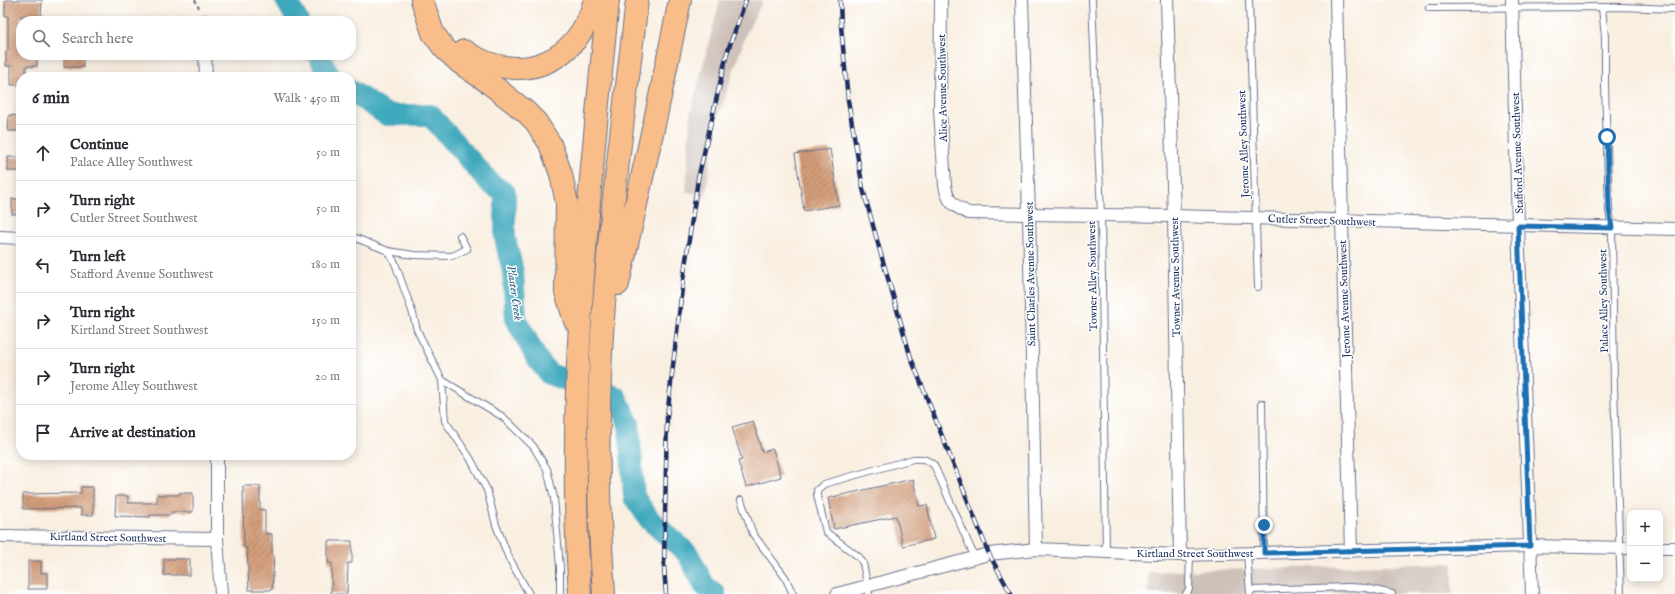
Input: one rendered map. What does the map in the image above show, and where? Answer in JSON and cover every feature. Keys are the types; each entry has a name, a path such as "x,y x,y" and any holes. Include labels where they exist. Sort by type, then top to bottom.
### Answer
{"highway":[{"path":"422,0 433,33 444,48 459,62 488,82 526,112 536,122 550,144 561,174 567,204 566,292 579,334"},
{"path":"436,0 442,24 454,42 461,48 489,64 511,68 538,65 550,61 567,50 587,24 595,0"},
{"path":"580,594 576,483 576,396 579,334 591,178 608,0"},
{"path":"604,594 599,491 601,351 608,268 637,0"},
{"path":"601,351 622,268 680,0"}],"street":[{"name":"Alice Avenue Southwest","path":"941,0 940,110 945,185 947,196 954,205 968,213"},
{"name":"Saint Charles Avenue Southwest","path":"1022,0 1029,214 1036,548"},
{"name":"Towner Avenue Southwest","path":"1167,0 1185,554"},
{"name":"Jerome Avenue Southwest","path":"1336,0 1351,551"},
{"name":"Stafford Avenue Southwest","path":"1513,4 1518,226 1532,594"},
{"path":"205,60 206,72"},
{"name":"Cutler Street Southwest","path":"968,213 1174,216 1675,229"},
{"path":"0,237 16,238"},
{"path":"217,460 217,539 221,594"},
{"name":"Kirtland Street Southwest","path":"0,536 217,539"},
{"name":"Kirtland Street Southwest","path":"837,594 869,590 989,554 1036,548 1185,554 1530,546 1625,548"},
{"path":"1663,548 1675,548"}],"lane":[{"name":"Towner Alley Southwest","path":"1092,0 1101,215 1106,552"},
{"name":"Jerome Alley Southwest","path":"1250,0 1258,287"},
{"path":"1429,8 1513,4 1602,8 1675,9"},
{"name":"Palace Alley Southwest","path":"1602,8 1605,37 1609,210 1612,228 1614,387 1625,548 1621,594"},
{"path":"356,238 388,251 414,255 452,256 467,249 460,236"},
{"path":"388,251 396,263 417,330 442,380 445,421 470,458 487,490 496,525 506,550 529,594"},
{"path":"442,380 503,417 533,446 547,469 554,498 560,567 560,594"},
{"path":"1262,403 1264,553"},
{"path":"869,590 863,563 859,557 826,532 816,495 817,490 824,484 913,459 921,458 928,460 934,465 975,558"},
{"path":"741,500 753,534 785,577 793,594"},
{"path":"1247,553 1250,592 1348,587 1366,588 1392,594"},
{"path":"1185,554 1189,589 1186,594"}],"shaded area":[{"path":"720,0 763,0 746,34 715,127 706,195 686,192 690,115"},
{"path":"1453,563 1453,594 1149,594 1148,572"}],"building":[{"path":"5,0 42,0 41,16 16,16 16,60 37,60 37,66 26,66 26,72 16,72 16,85 11,85 11,66 6,66 6,51 8,51 8,16 5,16"},
{"path":"64,60 83,60 83,67 64,67"},
{"path":"9,115 16,116 16,131 8,131"},
{"path":"830,149 839,205 804,211 795,154"},
{"path":"8,157 16,157 16,171 8,171"},
{"path":"12,199 16,199 16,214 12,214"},
{"path":"753,421 762,452 773,449 781,477 746,487 738,461 742,460 732,427"},
{"path":"913,479 919,506 927,505 934,539 903,546 896,516 834,529 828,498"},
{"path":"243,486 260,486 260,510 265,510 265,534 272,534 272,556 274,556 272,590 249,590 247,548 244,548"},
{"path":"81,487 93,487 93,515 81,515 81,508 23,509 23,494 81,493"},
{"path":"179,493 193,493 193,512 171,512 171,515 150,515 150,517 115,516 116,496 128,496 128,503 157,503 157,495 179,495"},
{"path":"328,541 352,541 352,563 348,563 347,594 331,594 332,563 328,563"},
{"path":"164,559 190,559 190,575 164,575"},
{"path":"28,561 41,561 41,573 47,573 47,589 28,589"}],"waterway":[{"name":"Plaster Creek","path":"286,0 295,16"},
{"name":"Plaster Creek","path":"321,60 328,72"},
{"name":"Plaster Creek","path":"356,94 387,115 430,115 491,184 505,193 505,238 513,272 516,319 537,359 549,374 616,397 629,424 634,497 650,520 688,554 704,585 715,594"}],"railway":[{"path":"666,594 664,566 667,417 683,280 698,179 727,53 746,0"},
{"path":"840,0 848,100 863,189 880,251 911,358 989,554 1011,594"}],"route":[{"path":"1264,525 1264,553 1530,546 1518,226 1612,228 1609,210 1607,137"}]}
